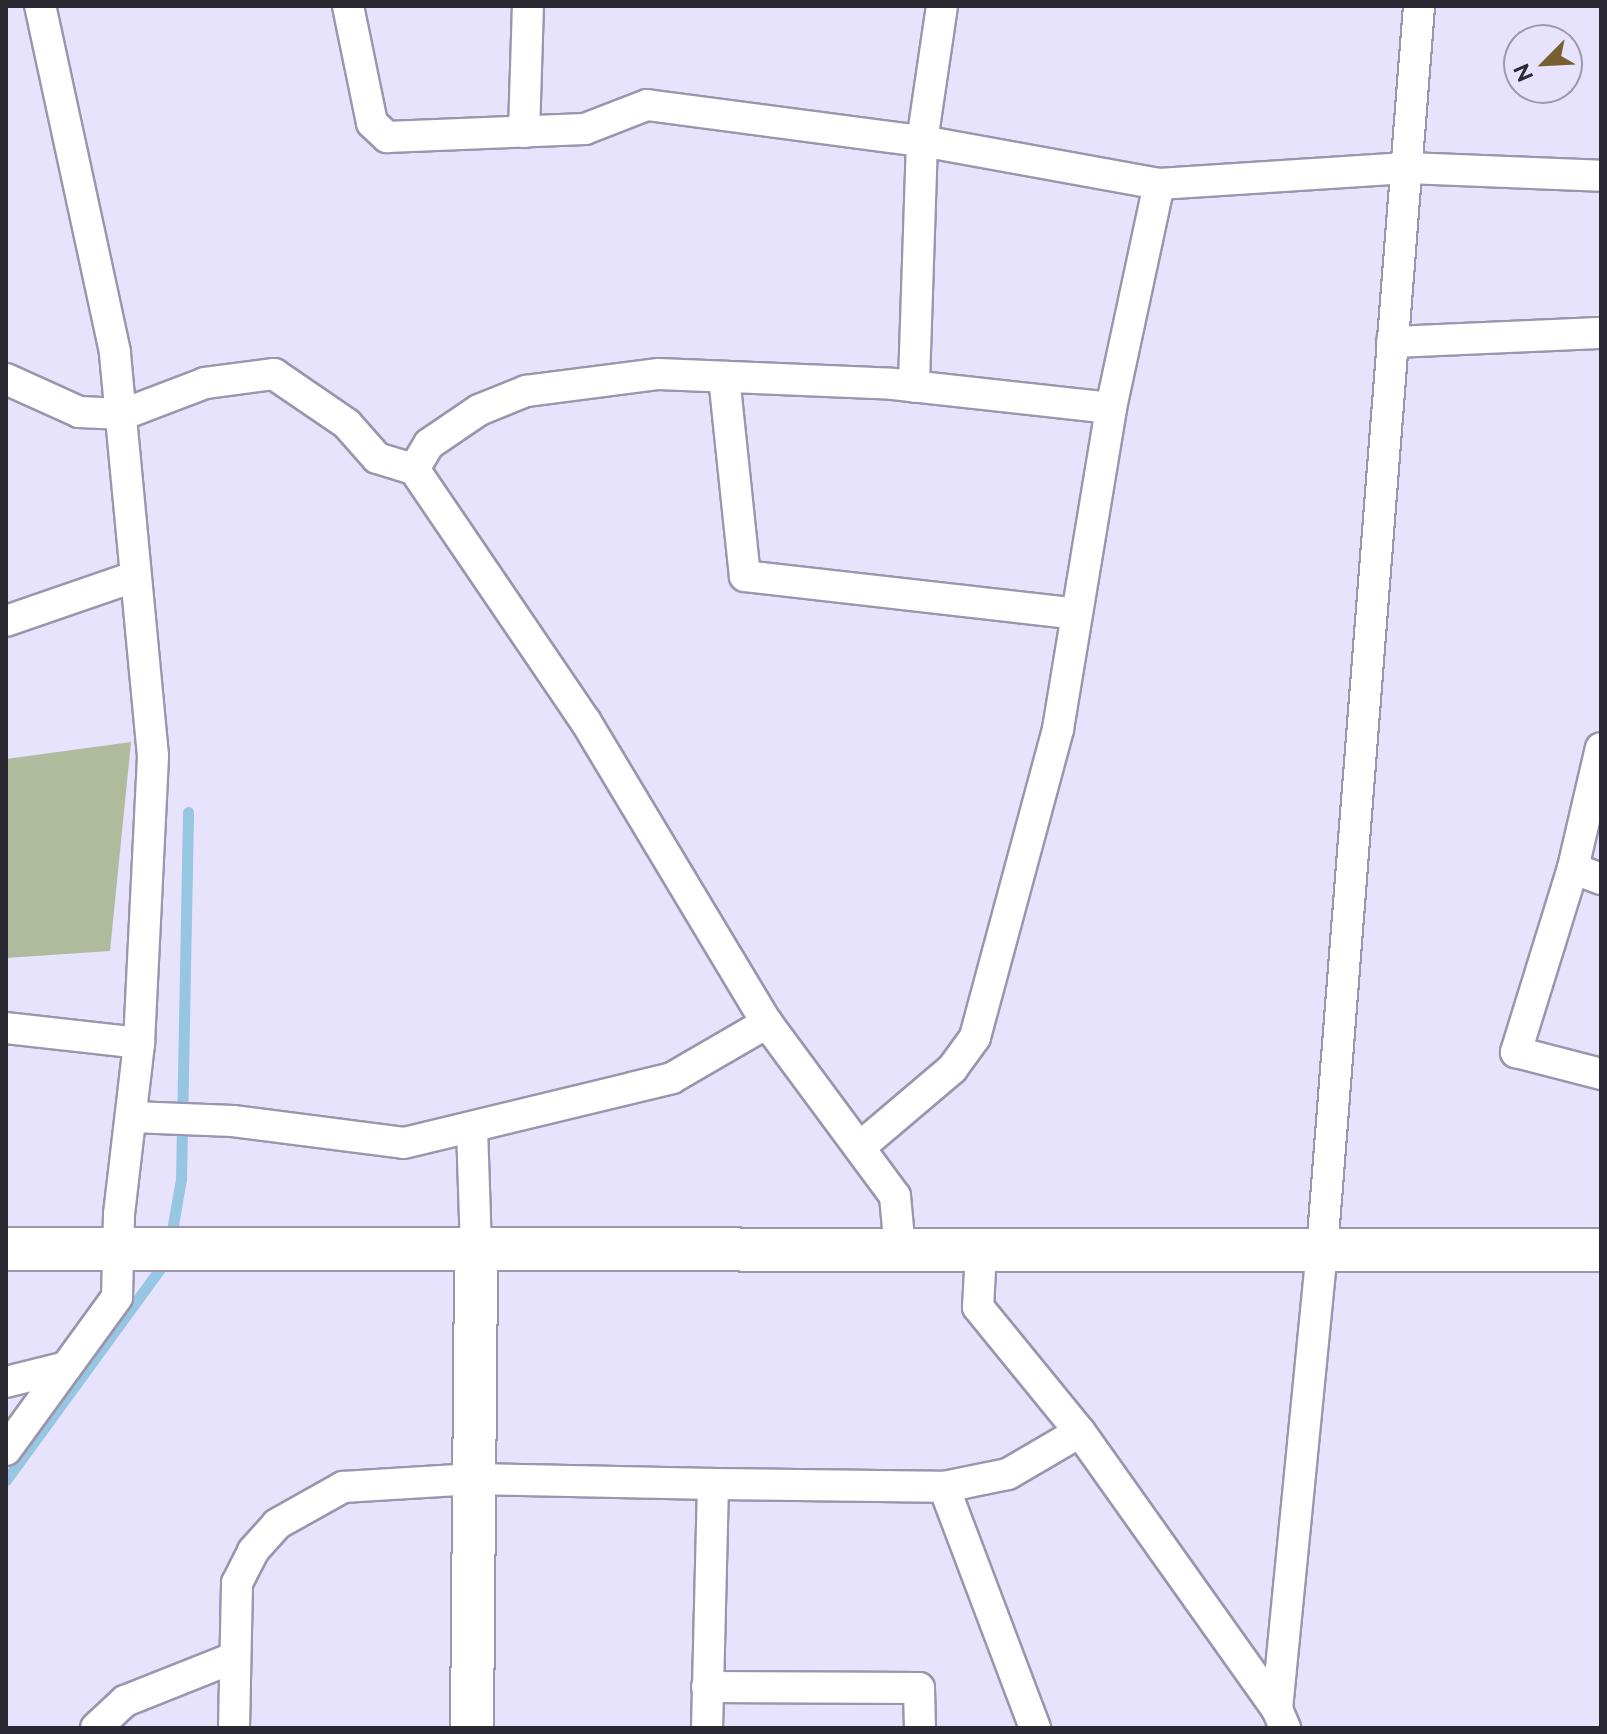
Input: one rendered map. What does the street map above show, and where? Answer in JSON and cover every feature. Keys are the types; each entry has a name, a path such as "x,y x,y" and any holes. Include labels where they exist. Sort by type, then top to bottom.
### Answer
{"street":[{"path":"6,1450 117,1297 121,1249 119,1214 139,1043 153,756 134,577 124,414 40,6"},
{"path":"348,6 372,123 387,137 585,129 647,105 922,141 1159,184 1406,168 1601,176"},
{"path":"524,132 528,6"},
{"path":"914,387 922,141 942,6"},
{"path":"1281,1718 1322,1250 1419,6"},
{"path":"860,1147 952,1069 975,1037 1058,729 1111,408 1159,184"},
{"path":"1392,342 1601,333"},
{"path":"6,379 79,412 124,414 205,383 274,374 347,424 377,458 414,469 586,722 767,1023 895,1196 900,1250"},
{"path":"414,469 429,444 479,410 526,391 659,374 914,387 1111,408"},
{"path":"724,377 745,576 1077,614"},
{"path":"6,621 134,577"},
{"path":"1601,748 1573,868 1516,1052 1601,1074"},
{"path":"1573,868 1601,879"},
{"path":"132,1117 233,1121 404,1143 672,1078 767,1023"},
{"path":"6,1028 139,1043"},
{"path":"472,1128 476,1248 472,1728"},
{"path":"6,1249 1601,1250"},
{"path":"981,1252 978,1307 1080,1432 1281,1718"},
{"path":"6,1382 66,1367"},
{"path":"234,1728 233,1658 237,1583 253,1551 277,1524 343,1487 474,1479 944,1487 1008,1474 1080,1432"},
{"path":"707,1728 713,1484"},
{"path":"944,1487 1035,1728"},
{"path":"96,1728 125,1701 233,1658"},
{"path":"707,1687 919,1688 920,1728"}],"green space":[{"path":"131,742 110,951 6,958 6,759"}],"waterway":[{"path":"170,1242 181,1179 188,812"},
{"path":"6,1480 167,1259"}]}
